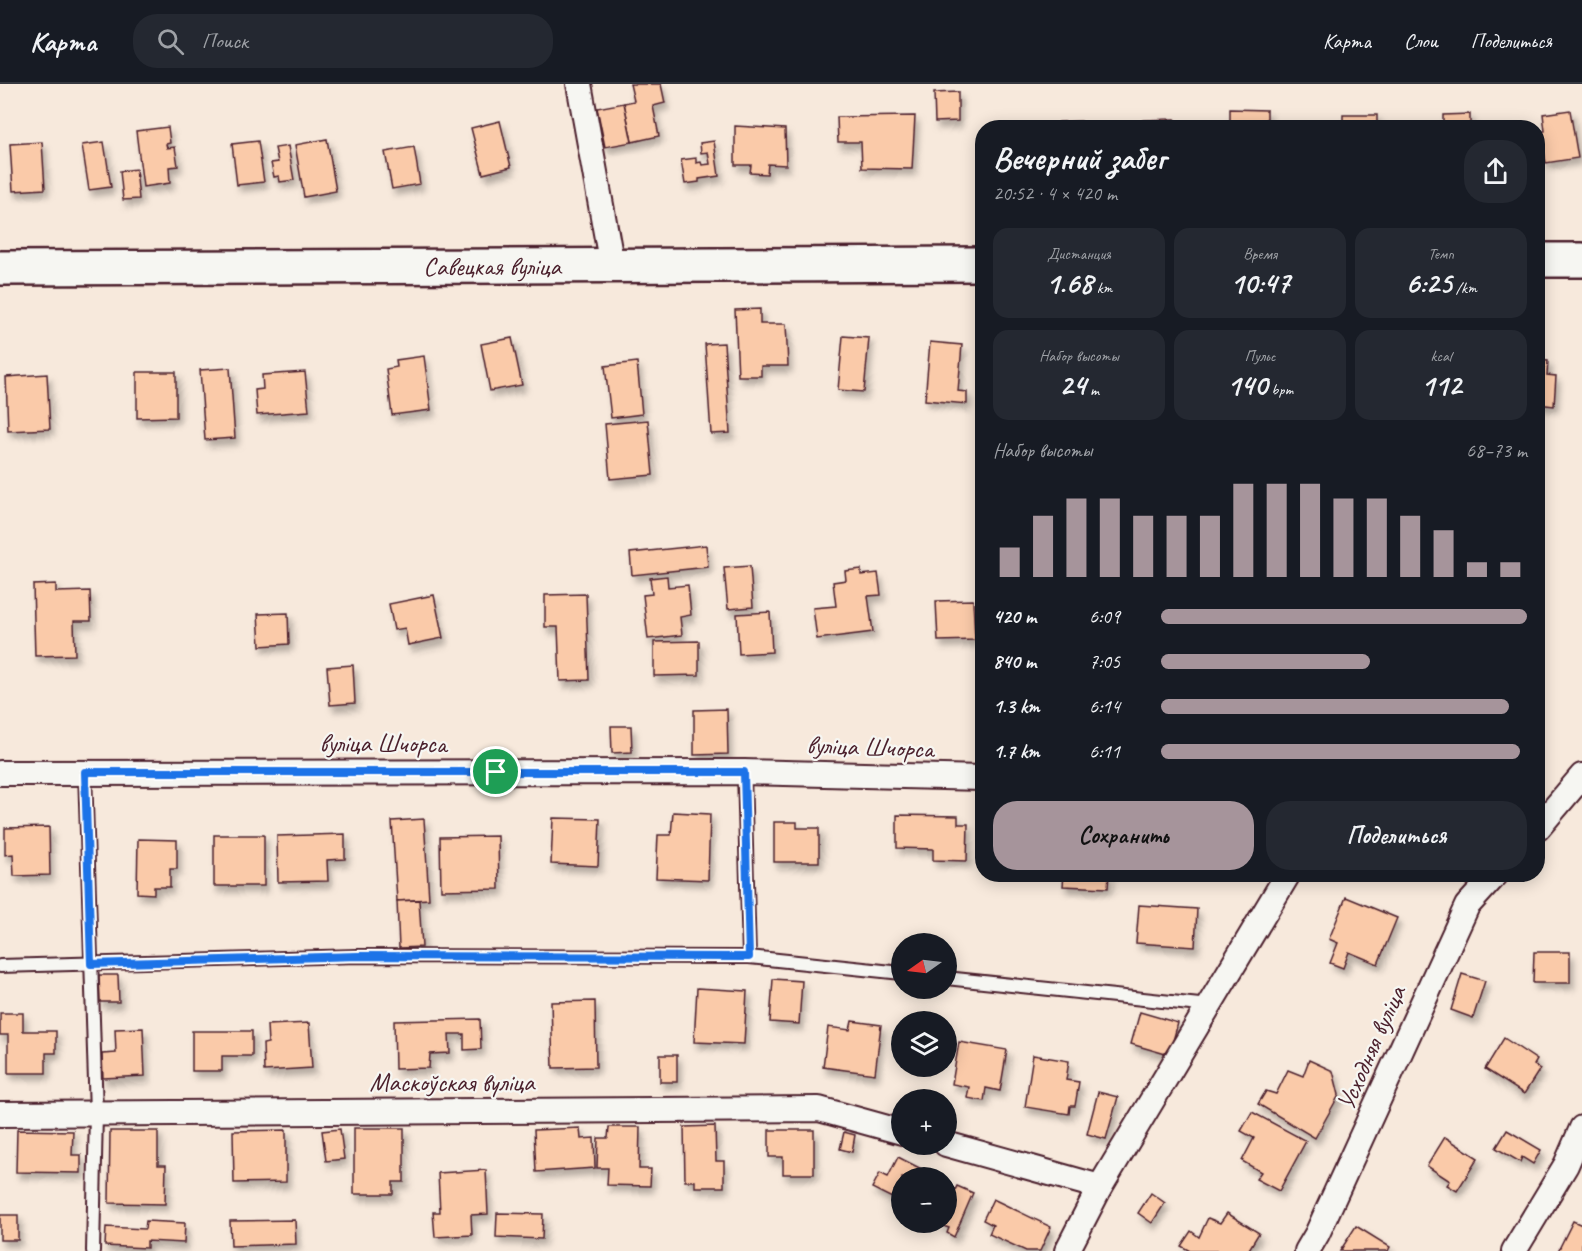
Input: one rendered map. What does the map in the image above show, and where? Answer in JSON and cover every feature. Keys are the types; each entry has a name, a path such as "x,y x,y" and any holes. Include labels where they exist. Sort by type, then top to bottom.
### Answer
{"main road":[{"path":"1545,260 1582,260"},
{"name":"Савецкая вуліца","path":"0,268 975,264"}],"street":[{"path":"579,84 612,266"},
{"name":"вуліца Шчорса","path":"0,773 744,772 975,778"},
{"path":"1545,815 1582,776"},
{"path":"1066,1251 1100,1187 1283,882"},
{"name":"Усходняя вуліца","path":"1307,1251 1317,1234 1467,906 1489,882"},
{"name":"Маскоўская вуліца","path":"0,1114 819,1109 891,1129"},
{"path":"1514,1251 1566,1165 1582,1128"},
{"path":"957,1147 1100,1187"}],"lane":[{"path":"85,772 96,1113 93,1251"},
{"path":"744,772 749,957"},
{"path":"0,966 358,956 749,957 891,972"},
{"path":"957,979 1209,1006"}],"building":[{"path":"630,84 661,84 665,103 653,106 659,136 632,142 624,103 634,101"},
{"path":"958,92 958,121 935,122 934,93"},
{"path":"624,103 632,142 605,147 597,108"},
{"path":"1230,109 1267,110 1267,120 1230,120"},
{"path":"1570,110 1578,158 1546,163 1543,114"},
{"path":"1470,114 1470,120 1443,120 1443,115"},
{"path":"1343,115 1377,115 1377,120 1343,120"},
{"path":"915,116 912,169 862,168 861,142 838,142 837,117"},
{"path":"500,121 511,167 483,174 471,128"},
{"path":"735,126 785,129 786,165 768,164 767,174 750,173 751,165 735,165"},
{"path":"168,127 170,143 166,144 167,148 175,147 178,166 169,167 170,183 143,187 136,131"},
{"path":"327,139 336,191 304,197 295,145"},
{"path":"258,141 264,182 237,185 232,144"},
{"path":"714,141 719,176 685,184 681,160 696,158 696,163 710,164 708,152 701,153 700,143"},
{"path":"42,142 45,189 13,191 10,144"},
{"path":"104,142 111,187 89,190 82,145"},
{"path":"288,146 294,180 280,182 279,176 274,177 271,163 278,162 275,148"},
{"path":"414,147 420,184 392,189 385,152"},
{"path":"136,169 139,199 123,200 120,171"},
{"path":"760,309 760,324 786,324 788,366 761,366 761,376 738,376 735,310"},
{"path":"843,336 869,338 864,392 838,390"},
{"path":"512,338 522,385 490,391 481,344"},
{"path":"930,342 962,345 958,391 967,392 967,404 925,400"},
{"path":"724,343 730,433 711,434 705,344"},
{"path":"424,356 431,410 392,415 386,369 397,367 396,360"},
{"path":"1545,361 1548,361 1547,375 1556,376 1554,406 1545,405"},
{"path":"637,362 642,414 611,418 605,366"},
{"path":"230,368 235,438 205,440 200,370"},
{"path":"137,372 176,372 176,417 137,418"},
{"path":"305,372 309,411 257,415 255,390 263,389 262,375"},
{"path":"47,374 50,429 8,431 6,377"},
{"path":"648,420 653,475 610,479 605,424"},
{"path":"706,545 708,567 632,575 630,553"},
{"path":"750,566 753,607 728,609 724,568"},
{"path":"861,569 861,575 878,573 881,595 868,596 873,632 817,639 813,608 836,606 833,582 846,580 845,571"},
{"path":"667,576 668,587 688,585 691,615 680,617 682,635 648,639 643,595 652,594 650,578"},
{"path":"56,584 56,592 90,591 91,621 74,621 75,655 35,656 33,585"},
{"path":"586,594 589,680 560,681 558,627 545,627 545,595"},
{"path":"434,595 443,638 408,645 405,628 394,630 389,604"},
{"path":"973,600 975,640 938,641 936,601"},
{"path":"770,612 772,652 739,654 737,614"},
{"path":"288,613 289,644 260,646 258,614"},
{"path":"699,641 699,675 654,676 654,642"},
{"path":"353,665 355,703 330,705 327,667"},
{"path":"727,709 728,754 694,755 694,710"},
{"path":"611,726 631,726 632,752 612,753"},
{"path":"673,812 710,814 708,880 656,878 658,835 671,835"},
{"path":"897,815 958,816 958,824 968,824 967,861 933,860 933,849 897,848"},
{"path":"553,818 600,819 598,866 551,864"},
{"path":"424,819 429,899 397,901 392,821"},
{"path":"774,822 797,822 797,828 819,828 819,862 774,862"},
{"path":"49,827 50,875 14,876 13,854 5,855 5,828"},
{"path":"345,834 345,859 327,860 328,881 278,882 277,836"},
{"path":"214,835 264,835 264,886 214,886"},
{"path":"498,836 499,889 441,890 440,837"},
{"path":"138,839 177,840 177,869 170,869 170,887 154,887 154,894 137,893"},
{"path":"1063,882 1108,882 1108,888 1063,886"},
{"path":"1346,897 1397,918 1378,964 1349,952 1343,968 1330,963 1338,943 1329,939"},
{"path":"419,900 422,947 399,948 397,901"},
{"path":"1139,905 1197,909 1195,947 1136,943"},
{"path":"1534,952 1570,952 1570,983 1533,983"},
{"path":"1462,974 1485,981 1473,1018 1451,1010"},
{"path":"99,975 118,975 119,1002 100,1002"},
{"path":"773,979 802,981 799,1024 770,1022"},
{"path":"697,988 747,991 744,1044 694,1042"},
{"path":"595,1001 596,1067 553,1068 551,1002"},
{"path":"1140,1012 1178,1023 1169,1055 1131,1044"},
{"path":"0,1013 23,1013 23,1031 56,1031 56,1053 46,1053 46,1073 8,1073 8,1035 0,1035"},
{"path":"480,1019 481,1049 464,1050 464,1034 449,1034 450,1053 430,1054 429,1068 395,1069 394,1021"},
{"path":"852,1021 881,1025 875,1074 823,1067 828,1027 850,1030"},
{"path":"309,1023 312,1068 264,1071 263,1044 268,1043 267,1025"},
{"path":"143,1028 145,1076 103,1078 102,1054 116,1053 115,1029"},
{"path":"192,1031 252,1031 252,1056 222,1056 222,1071 192,1071"},
{"path":"1504,1038 1537,1060 1534,1065 1540,1069 1524,1094 1485,1069"},
{"path":"959,1042 1007,1050 1000,1091 986,1088 984,1101 967,1098 969,1087 952,1084 953,1077 957,1077"},
{"path":"660,1055 677,1055 677,1082 660,1082"},
{"path":"1033,1055 1069,1061 1066,1080 1079,1082 1075,1106 1070,1106 1069,1114 1025,1107"},
{"path":"1309,1060 1333,1071 1339,1095 1315,1138 1258,1104 1266,1091 1276,1094 1288,1070 1303,1076"},
{"path":"1098,1092 1118,1097 1106,1139 1087,1134"},
{"path":"1252,1112 1306,1141 1279,1191 1256,1179 1261,1172 1242,1161 1254,1138 1241,1131"},
{"path":"715,1126 716,1161 724,1161 724,1187 695,1187 695,1181 685,1181 684,1127"},
{"path":"609,1127 640,1127 639,1169 651,1169 650,1186 607,1185 608,1168 597,1168 598,1138 608,1138"},
{"path":"354,1128 404,1128 404,1182 393,1182 393,1194 354,1194"},
{"path":"580,1128 581,1139 594,1138 595,1168 536,1172 534,1130"},
{"path":"340,1129 344,1159 326,1161 322,1131"},
{"path":"17,1130 73,1131 72,1155 81,1155 81,1173 16,1172"},
{"path":"286,1130 286,1182 234,1183 233,1131"},
{"path":"769,1130 814,1130 814,1174 783,1174 783,1157 769,1157"},
{"path":"1507,1130 1541,1150 1533,1164 1522,1157 1520,1162 1496,1148"},
{"path":"110,1131 158,1131 158,1165 166,1165 165,1204 109,1203"},
{"path":"844,1132 855,1135 852,1152 840,1149"},
{"path":"1445,1137 1478,1158 1457,1191 1447,1185 1450,1181 1427,1166"},
{"path":"898,1157 918,1167 893,1167"},
{"path":"486,1170 488,1214 471,1215 472,1235 435,1237 433,1212 440,1212 438,1173"},
{"path":"891,1171 891,1198 872,1188 880,1173 888,1177"},
{"path":"957,1186 973,1193 957,1230"},
{"path":"1151,1193 1165,1203 1152,1223 1138,1213"},
{"path":"993,1199 1051,1227 1040,1251 1026,1251 989,1234 993,1225 983,1220"},
{"path":"497,1213 543,1214 542,1239 496,1237"},
{"path":"1227,1213 1259,1233 1248,1251 1190,1251 1181,1246 1191,1231 1199,1237 1208,1218 1220,1223"},
{"path":"0,1215 18,1215 18,1240 0,1240"},
{"path":"295,1220 296,1244 231,1246 230,1221"},
{"path":"146,1221 185,1223 184,1243 147,1241 147,1248 105,1246 106,1227 145,1229"},
{"path":"1573,1221 1582,1225 1582,1251 1558,1251"},
{"path":"1356,1226 1390,1247 1388,1251 1340,1251"}],"route":[{"path":"85,772 496,772 744,772 749,957 358,956 91,964 85,772"}]}
